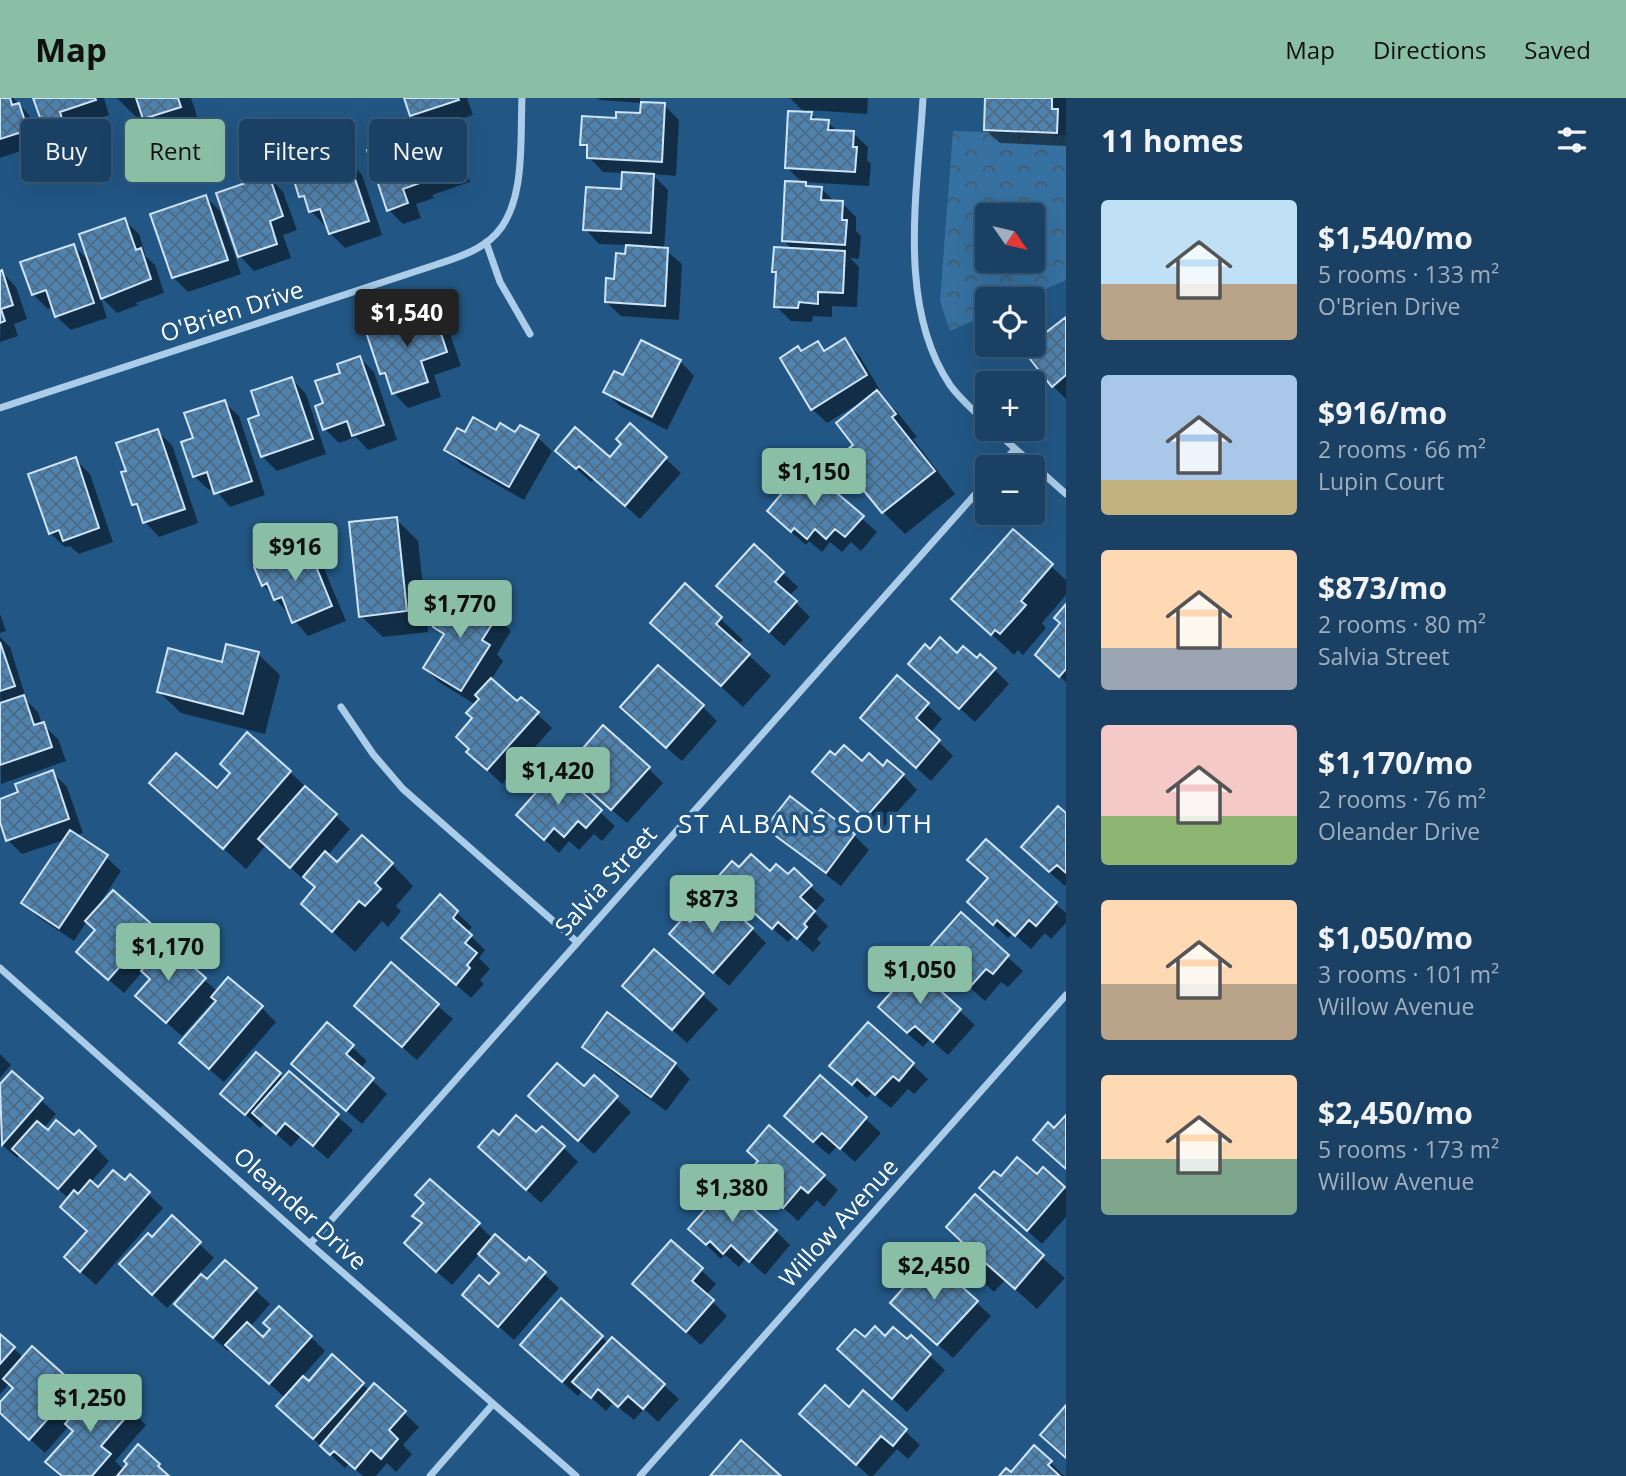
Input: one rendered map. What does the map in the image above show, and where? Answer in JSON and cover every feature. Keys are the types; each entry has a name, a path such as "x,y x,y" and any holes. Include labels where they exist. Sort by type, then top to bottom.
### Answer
{"street":[{"name":"O'Brien Drive","path":"0,408 464,256 486,242 503,225 515,199 522,98"},
{"path":"923,98 915,243 916,289 922,323 937,362 951,385 975,410"},
{"path":"486,242 500,282 530,334"},
{"path":"1006,441 1066,494"},
{"path":"1010,455 1015,449"},
{"name":"Salvia Street","path":"310,1244 975,494"},
{"path":"341,707 373,754 404,789 577,942"},
{"name":"Oleander Drive","path":"0,968 576,1476"},
{"name":"Willow Avenue","path":"640,1476 1066,996"},
{"path":"430,1476 493,1404"}],"green space":[{"path":"953,131 1066,135 1066,280 1045,289 1045,287 975,287 975,320 950,331 940,301"}],"building":[{"path":"0,98 10,98 12,105 19,103 24,119 21,119 21,132 0,139"},
{"path":"33,98 96,100 60,112 62,119 40,119"},
{"path":"136,98 178,98 181,107 143,119"},
{"path":"404,98 458,98 459,100 410,116"},
{"path":"985,98 1052,98 1052,109 1058,109 1057,133 984,130"},
{"path":"641,102 665,103 662,162 587,158 587,145 580,145 582,116 616,118 616,112 640,113"},
{"path":"788,111 812,112 811,119 829,120 828,130 854,131 853,147 857,147 855,172 785,168"},
{"path":"622,172 654,174 651,233 583,230 586,187 621,189"},
{"path":"355,179 369,221 329,234 320,209 309,212 304,196 299,197 294,182 355,182"},
{"path":"785,181 806,182 806,186 822,187 821,200 843,201 842,220 847,220 845,245 782,241"},
{"path":"248,182 271,182 283,216 270,221 277,244 238,257 216,193"},
{"path":"377,182 420,182 403,189 408,203 387,211"},
{"path":"206,195 228,260 172,278 150,214"},
{"path":"125,218 136,250 141,248 151,279 101,299 79,234"},
{"path":"74,244 94,303 55,317 46,290 32,295 20,262"},
{"path":"626,245 668,248 665,306 605,302 606,278 614,279 616,253 625,254"},
{"path":"774,247 845,251 843,293 818,292 818,304 799,302 798,308 774,307"},
{"path":"2,270 13,305 1,309 5,321 0,323 0,271"},
{"path":"433,309 447,352 421,361 428,382 392,394 385,373 380,374 366,332"},
{"path":"1066,317 1066,375 1052,387 1045,378 1045,371 1039,371 1028,357 1045,357 1045,333"},
{"path":"845,338 867,375 811,410 780,358 798,346 801,351 818,341 824,351"},
{"path":"641,340 681,360 652,417 603,392 614,371 623,375"},
{"path":"360,356 384,425 352,436 347,421 323,430 315,406 323,403 315,381 340,373 337,364"},
{"path":"292,377 313,439 261,457 248,419 259,415 251,391"},
{"path":"877,390 896,414 892,417 935,471 882,513 837,458 853,445 836,423"},
{"path":"225,400 252,481 214,494 207,472 193,477 181,442 193,438 184,413"},
{"path":"473,417 496,430 500,423 515,432 520,425 539,435 509,487 444,450 457,428 465,432"},
{"path":"630,423 667,457 625,506 579,466 576,469 555,451 575,427 610,457 621,444 616,439"},
{"path":"158,429 185,509 143,523 137,504 132,505 121,472 126,471 116,443"},
{"path":"76,457 99,528 63,541 59,530 49,534 28,474"},
{"path":"805,466 864,516 845,537 835,529 826,539 815,529 807,539 794,528 791,532 767,511"},
{"path":"397,517 407,611 359,617 349,522"},
{"path":"1013,529 1053,564 1021,601 1026,605 1000,634 995,630 991,635 951,599"},
{"path":"307,544 332,606 292,623 282,597 274,600 267,583 262,586 254,567"},
{"path":"754,544 784,572 775,582 797,601 769,632 716,586"},
{"path":"685,583 722,617 716,624 750,654 721,686 650,623"},
{"path":"456,590 498,615 482,640 490,645 461,691 423,668 444,634 433,627"},
{"path":"1066,604 1066,669 1059,677 1035,655 1060,623 1054,618"},
{"path":"940,637 957,653 963,646 977,658 980,654 996,668 959,709 908,664 925,644 930,649"},
{"path":"0,642 15,686 0,691"},
{"path":"226,644 259,652 243,714 157,692 168,648 222,662"},
{"path":"658,665 704,705 666,748 620,707"},
{"path":"897,675 929,703 916,718 940,740 916,768 860,718"},
{"path":"491,678 517,701 521,697 539,712 487,770 466,752 469,749 456,737 472,718 466,713 479,699 475,695"},
{"path":"24,695 34,725 44,722 52,747 0,765 0,703"},
{"path":"603,725 650,767 611,810 565,769"},
{"path":"247,732 291,771 223,849 149,783 176,753 217,788 230,773 220,764"},
{"path":"844,745 862,761 869,753 883,766 887,760 904,774 865,818 812,772 830,751 835,755"},
{"path":"557,769 602,810 586,828 578,821 564,837 554,828 544,840 516,815"},
{"path":"53,770 69,819 6,841 0,822 0,799 18,792 15,784"},
{"path":"305,786 337,814 290,868 258,839"},
{"path":"790,796 816,816 821,809 855,834 826,873 765,828"},
{"path":"1058,806 1066,813 1066,873 1057,865 1049,872 1021,847"},
{"path":"70,830 108,855 59,928 21,903"},
{"path":"362,835 393,863 375,883 381,889 365,906 359,901 332,932 301,904 315,887 303,877 325,851 337,862"},
{"path":"986,839 1057,902 1036,926 1029,920 1015,936 997,920 993,925 967,902 988,878 967,860"},
{"path":"751,854 770,871 776,864 788,874 794,868 812,885 800,897 815,911 804,924 807,927 797,939 778,922 772,929 716,879 732,861 739,867"},
{"path":"113,890 155,927 108,980 76,952 95,930 85,921"},
{"path":"440,894 458,911 453,918 472,935 465,943 477,953 467,965 470,968 456,985 401,938"},
{"path":"706,904 719,915 728,906 753,928 713,973 669,934 684,917 690,922"},
{"path":"961,912 1009,955 993,974 986,969 969,988 951,972 946,978 921,957"},
{"path":"165,942 206,978 166,1023 135,996 150,979 141,971"},
{"path":"654,949 704,993 672,1030 622,986"},
{"path":"391,962 439,1004 402,1047 354,1006"},
{"path":"914,967 961,1009 933,1042 915,1026 907,1033 878,1007"},
{"path":"228,977 263,1006 209,1069 179,1043 216,1001 211,997"},
{"path":"607,1012 676,1063 651,1097 582,1047"},
{"path":"327,1022 354,1045 346,1054 374,1078 346,1111 291,1064"},
{"path":"868,1022 914,1063 899,1081 893,1076 875,1095 857,1079 852,1085 829,1066"},
{"path":"256,1052 281,1073 245,1115 220,1094"},
{"path":"557,1063 584,1086 594,1075 618,1096 578,1141 528,1096"},
{"path":"12,1071 43,1098 2,1145 0,1084"},
{"path":"289,1071 339,1114 313,1146 285,1123 276,1134 252,1113"},
{"path":"820,1075 867,1117 840,1149 822,1133 813,1142 784,1116"},
{"path":"516,1115 536,1132 542,1126 565,1146 526,1190 478,1147 493,1130 499,1135"},
{"path":"1066,1115 1066,1169 1033,1140 1048,1122 1054,1128"},
{"path":"56,1120 74,1135 79,1130 96,1146 58,1189 12,1149 37,1121 48,1130"},
{"path":"769,1125 825,1175 808,1193 801,1187 783,1208 763,1190 759,1196 741,1180 758,1161 747,1151"},
{"path":"1017,1157 1037,1174 1043,1167 1065,1187 1027,1231 979,1188 994,1171 1001,1176"},
{"path":"113,1170 125,1180 130,1174 150,1192 80,1272 64,1257 87,1231 60,1207 74,1190 78,1194 90,1180 98,1187"},
{"path":"430,1179 480,1223 436,1272 404,1243 422,1223 412,1216 424,1203 415,1195"},
{"path":"722,1181 777,1230 749,1262 731,1245 723,1254 710,1241 706,1245 688,1229 710,1204 705,1199"},
{"path":"975,1194 1044,1255 1015,1289 982,1260 972,1272 952,1254 962,1242 946,1227"},
{"path":"172,1215 201,1242 152,1295 119,1264 148,1233 152,1237"},
{"path":"495,1234 526,1261 529,1257 546,1272 498,1327 462,1295 479,1275 489,1284 499,1273 478,1254"},
{"path":"671,1240 703,1268 692,1281 714,1300 686,1332 632,1284"},
{"path":"930,1258 978,1301 937,1345 890,1303"},
{"path":"225,1260 257,1288 213,1338 174,1304 201,1274 207,1279"},
{"path":"561,1298 603,1336 562,1382 520,1345"},
{"path":"279,1306 312,1336 269,1384 225,1345 247,1322 263,1337 270,1329 263,1323"},
{"path":"875,1326 885,1336 893,1327 907,1339 911,1335 931,1354 892,1399 837,1349 855,1329 865,1337"},
{"path":"0,1334 15,1347 0,1364"},
{"path":"612,1337 665,1384 643,1409 628,1396 618,1407 598,1389 591,1398 572,1382"},
{"path":"32,1346 77,1386 29,1440 0,1413 0,1402 13,1388 3,1379"},
{"path":"332,1354 364,1383 313,1439 276,1406 303,1376 309,1381"},
{"path":"101,1381 133,1409 101,1446 111,1454 92,1476 62,1476 45,1462 73,1431 65,1424"},
{"path":"374,1383 406,1411 389,1430 398,1439 381,1459 371,1450 355,1469 334,1451 330,1455 320,1446"},
{"path":"825,1385 849,1407 863,1390 907,1429 893,1446 881,1436 856,1465 799,1414"},
{"path":"1066,1405 1066,1458 1040,1435"},
{"path":"741,1440 781,1476 710,1476"},
{"path":"138,1444 169,1476 117,1476 127,1464 124,1461"},
{"path":"1034,1445 1052,1461 1048,1465 1060,1476 999,1476 1006,1468 1011,1472"}],"district":[{"name":"ST ALBANS SOUTH","path":"806,824"}]}
